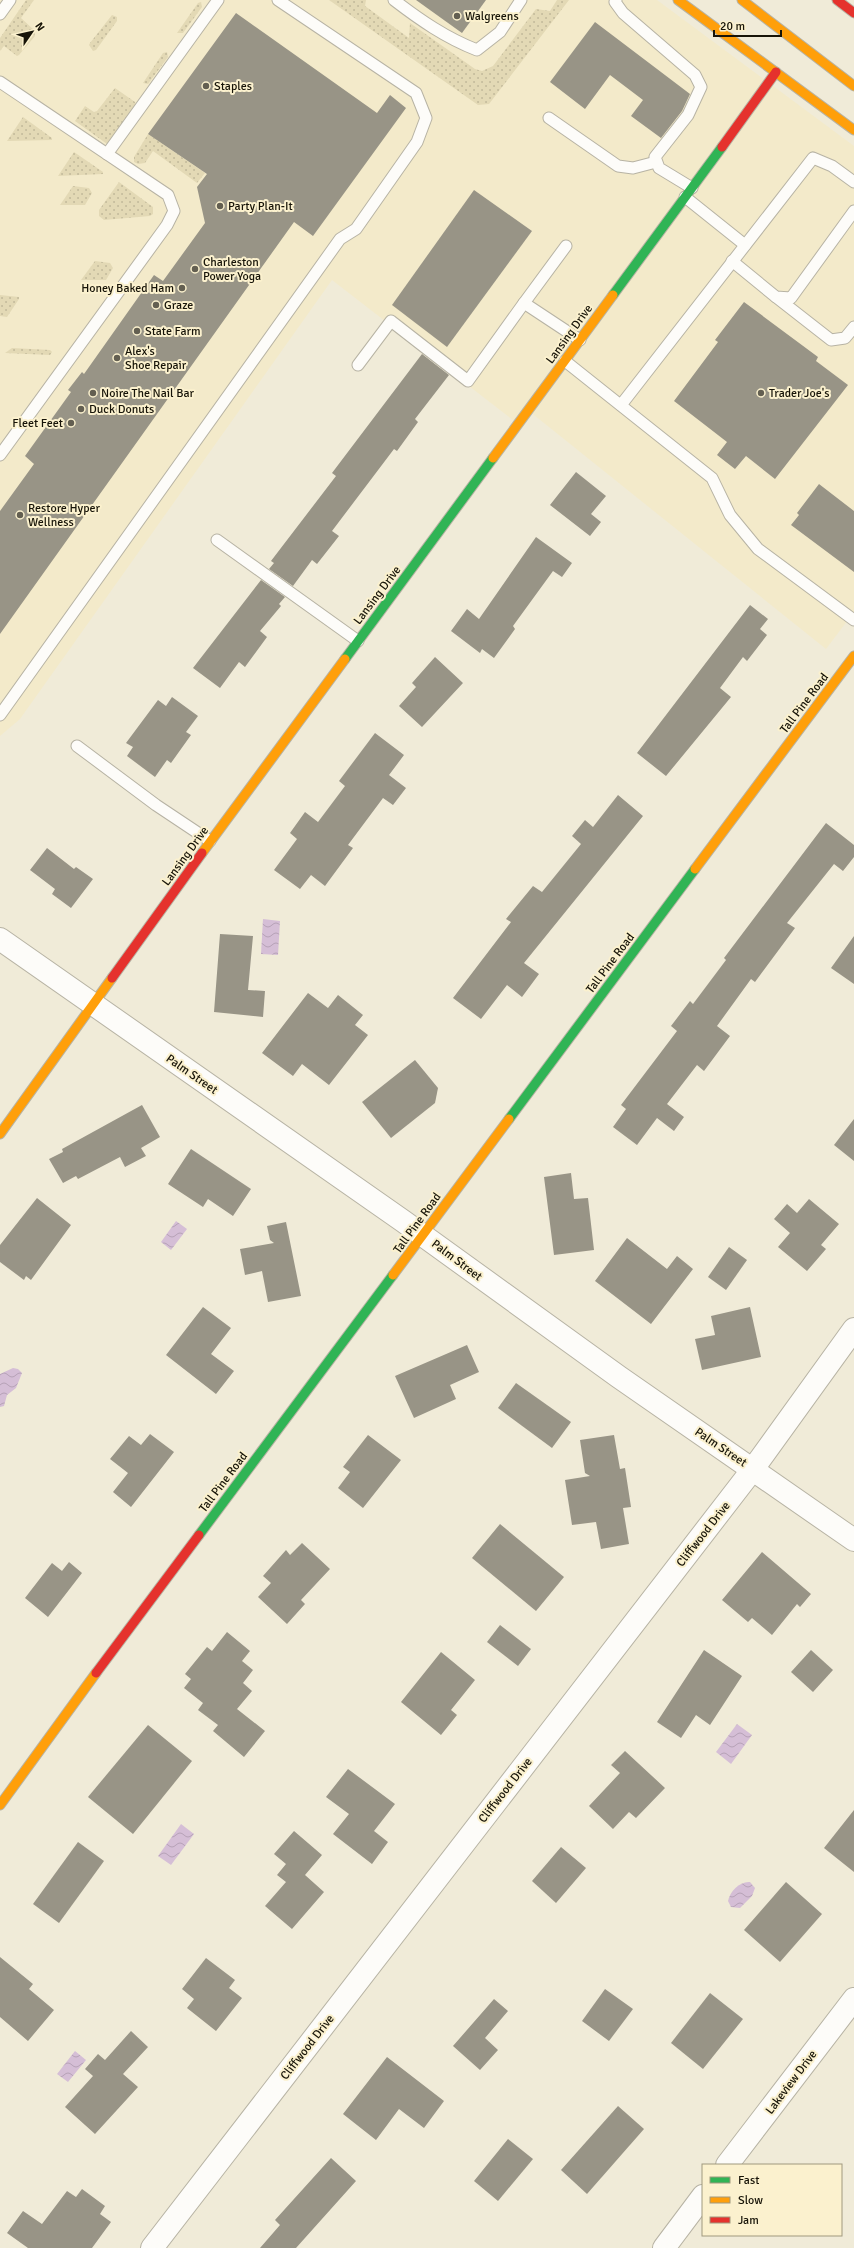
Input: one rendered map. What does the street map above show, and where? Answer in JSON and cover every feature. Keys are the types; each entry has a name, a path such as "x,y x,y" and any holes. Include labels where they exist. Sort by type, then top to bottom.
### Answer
{"main road":[{"path":"678,0 854,130"},
{"path":"742,0 854,86"},
{"path":"838,0 854,13"},
{"name":"Lansing Drive","path":"0,1134 210,841 776,72"},
{"name":"Tall Pine Road","path":"0,1805 98,1670 854,656"}],"street":[{"name":"Palm Street","path":"0,940 423,1235 619,1377 854,1540"},
{"name":"Cliffwood Drive","path":"152,2248 753,1469 854,1330"},
{"name":"Lakeview Drive","path":"728,2164 854,1999"},
{"path":"664,2248 702,2197"}],"lane":[{"path":"0,14 10,0"},
{"path":"107,154 218,0"},
{"path":"0,715 340,240 356,229 417,142 426,118 416,93 278,0"},
{"path":"394,0 421,21 456,42 477,50 500,32 521,0"},
{"path":"616,0 615,2 623,13 695,75 701,87 688,115 655,157 659,168 688,192 745,245"},
{"path":"0,82 168,195 174,211 167,225 0,456"},
{"path":"548,118 618,166 633,168 656,162"},
{"path":"621,405 813,158 832,166 854,182"},
{"path":"776,297 791,298 854,211"},
{"path":"358,366 392,321 468,380 566,246"},
{"path":"732,261 831,340 845,338 854,327"},
{"path":"524,303 580,340"},
{"path":"565,360 712,478 730,514 758,549 854,620"},
{"path":"217,540 358,641"},
{"path":"77,746 156,805 210,841"}],"shaded area":[{"path":"0,0 657,0 854,146 854,612 826,649 529,411 518,424 332,280 20,719 0,736"},
{"path":"26,0 34,0 21,18 34,30 35,36 17,56 4,46 0,51 0,38"},
{"path":"329,0 366,0 365,6 409,38 410,23 475,69 482,71 493,66 536,9 550,11 557,0 569,0 489,104 478,105"},
{"path":"201,2 202,7 183,33 177,33 198,3"},
{"path":"112,15 117,17 117,21 96,50 93,51 89,45 90,43"},
{"path":"167,52 168,57 148,84 143,83 163,53"},
{"path":"115,88 135,102 136,106 107,144 75,121 85,106 94,112 97,111"},
{"path":"23,117 52,138 52,140 7,141"},
{"path":"148,134 205,173 197,183 153,151 145,163 138,164 134,162 134,157"},
{"path":"74,152 103,172 103,174 58,176"},
{"path":"119,182 153,207 153,214 150,216 104,220 99,216 99,210"},
{"path":"73,186 89,188 92,193 85,205 60,205"},
{"path":"95,261 110,263 113,268 106,280 81,280"},
{"path":"0,295 19,297 7,317 0,316"},
{"path":"12,348 50,350 52,352 50,355 5,353"}],"water":[{"path":"263,919 280,921 278,955 261,954"},
{"path":"176,1221 187,1229 171,1250 161,1242"},
{"path":"13,1368 18,1369 22,1373 16,1388 7,1395 4,1406 0,1407 0,1374"},
{"path":"737,1724 752,1735 731,1764 716,1752"},
{"path":"181,1824 194,1834 171,1865 158,1856"},
{"path":"750,1882 755,1888 752,1896 740,1908 731,1907 728,1901 733,1890 743,1883"},
{"path":"75,2051 86,2060 68,2082 57,2074"}],"building":[{"name":"Walgreens","path":"416,0 486,0 462,33"},
{"path":"236,13 377,113 390,95 406,108 313,236 294,222 0,634 0,511 34,464 25,456 71,392 68,390 82,372 84,374 154,275 163,281 205,223 197,187 207,174 148,134"},
{"path":"595,22 690,94 682,111 661,138 631,116 643,100 610,75 585,109 550,82"},
{"path":"474,190 532,231 447,347 392,305"},
{"name":"Trader Joe's","path":"744,302 818,357 816,361 848,385 775,479 746,456 735,469 717,455 727,442 674,401 718,342 715,340"},
{"path":"422,354 449,375 415,419 418,422 397,451 394,449 332,531 339,536 317,564 312,560 293,586 269,569 274,563 271,561 336,476 332,473"},
{"path":"576,472 606,496 591,514 601,522 590,536 550,505"},
{"path":"819,484 854,511 854,572 791,525 799,515 797,513"},
{"path":"536,537 572,563 562,577 553,571 513,626 515,629 494,658 482,649 480,653 451,631 467,609 479,619"},
{"path":"261,580 285,597 279,604 281,606 260,631 267,637 245,667 239,662 220,688 193,668"},
{"path":"750,605 768,619 760,629 767,635 747,661 743,657 720,688 731,697 666,776 637,753"},
{"path":"435,657 463,683 422,727 399,706 416,687 412,683"},
{"path":"172,697 198,716 186,732 191,735 171,763 167,760 155,777 127,756 133,747 126,743 158,700 166,706"},
{"path":"375,733 404,755 389,775 406,788 393,805 383,798 348,845 353,848 325,886 311,875 300,889 274,870 297,839 290,833 305,812 318,822 345,786 339,781"},
{"path":"618,795 643,816 524,963 539,974 522,997 507,985 481,1019 453,998 511,922 506,919 533,886 542,892 581,844 572,836 585,820 593,827"},
{"path":"826,823 854,845 854,857 843,871 834,864 787,923 795,928 755,982 751,979 717,1026 730,1036 704,1071 697,1065 667,1104 684,1117 674,1131 657,1118 637,1145 613,1127 626,1109 621,1105 677,1031 671,1026 690,1001 693,1004 726,960 724,958"},
{"path":"47,848 74,869 76,867 93,879 71,908 52,894 55,889 30,870"},
{"path":"220,934 253,936 248,990 265,991 263,1017 214,1012"},
{"path":"854,936 854,984 831,968"},
{"path":"308,993 328,1008 338,995 363,1015 355,1025 368,1035 329,1085 302,1064 293,1076 262,1053"},
{"path":"415,1060 438,1088 435,1103 391,1138 362,1102"},
{"path":"142,1105 160,1137 141,1148 146,1156 125,1167 120,1157 78,1179 76,1176 63,1183 49,1159 63,1152 62,1149"},
{"path":"854,1119 854,1161 834,1145"},
{"path":"191,1149 251,1189 233,1216 208,1199 203,1207 168,1184"},
{"path":"571,1173 574,1199 588,1198 594,1250 554,1255 544,1177"},
{"path":"37,1198 71,1225 31,1280 26,1276 24,1280 0,1262 0,1245"},
{"path":"809,1199 839,1224 821,1245 826,1249 807,1271 778,1247 790,1233 774,1219 787,1204 797,1213"},
{"path":"286,1222 301,1296 268,1302 262,1271 245,1275 240,1249 274,1243 270,1240 267,1226"},
{"path":"627,1238 667,1269 677,1256 693,1269 651,1324 595,1281"},
{"path":"729,1247 747,1260 726,1290 708,1277"},
{"path":"203,1307 231,1328 211,1354 234,1371 216,1394 166,1355"},
{"path":"750,1307 761,1357 702,1370 695,1339 715,1335 711,1316"},
{"path":"467,1345 479,1372 450,1385 456,1399 414,1418 395,1376"},
{"path":"516,1383 571,1422 552,1448 498,1408"},
{"path":"150,1434 174,1452 131,1507 113,1492 128,1473 110,1459 129,1436 141,1445"},
{"path":"368,1435 401,1460 363,1508 338,1488 350,1472 343,1467"},
{"path":"614,1435 620,1469 625,1468 631,1507 623,1508 629,1544 601,1549 596,1522 572,1525 565,1480 590,1476 585,1473 580,1440"},
{"path":"500,1524 564,1577 536,1611 472,1558"},
{"path":"302,1543 330,1569 301,1600 305,1604 287,1624 258,1597 271,1583 263,1576 286,1550 290,1555"},
{"path":"762,1552 811,1594 800,1607 797,1604 772,1635 752,1618 748,1622 722,1600"},
{"path":"69,1562 82,1573 48,1617 25,1598 52,1563 62,1571"},
{"path":"500,1625 531,1649 518,1666 487,1642"},
{"path":"227,1632 250,1651 242,1661 253,1670 243,1683 252,1691 237,1709 265,1731 244,1757 213,1731 218,1725 198,1710 203,1703 184,1688 191,1679 185,1674 207,1647 212,1651"},
{"path":"704,1650 742,1676 710,1725 696,1715 681,1738 657,1722"},
{"path":"811,1650 833,1670 813,1692 791,1672"},
{"path":"441,1652 475,1680 451,1710 457,1715 441,1735 401,1702"},
{"path":"148,1725 192,1761 133,1834 88,1797"},
{"path":"625,1751 665,1788 636,1818 629,1812 613,1829 589,1806 620,1773 611,1765"},
{"path":"348,1769 395,1804 374,1831 388,1842 372,1864 333,1834 349,1814 326,1797"},
{"path":"854,1810 854,1872 824,1848"},
{"path":"294,1831 322,1855 305,1875 324,1892 292,1929 265,1906 286,1882 277,1875 286,1864 274,1854"},
{"path":"78,1842 104,1861 59,1923 33,1904"},
{"path":"561,1847 586,1868 556,1903 532,1881"},
{"path":"786,1882 822,1914 780,1962 744,1930"},
{"path":"0,1957 33,1984 29,1989 54,2010 28,2041 0,2017"},
{"path":"206,1958 235,1980 229,1988 242,1998 216,2031 187,2008 194,1999 182,1989"},
{"path":"605,1989 633,2009 609,2041 582,2021"},
{"path":"710,1993 743,2019 703,2069 671,2043"},
{"path":"494,1999 508,2011 485,2038 498,2050 480,2070 453,2046"},
{"path":"131,2031 148,2047 123,2074 138,2087 95,2134 65,2107 93,2076 85,2069 98,2054 105,2060"},
{"path":"387,2057 444,2101 424,2128 399,2109 376,2140 343,2114"},
{"path":"618,2106 644,2129 587,2194 561,2170"},
{"path":"508,2139 533,2159 498,2201 474,2181"},
{"path":"331,2158 356,2181 296,2248 260,2248 280,2225 275,2220"},
{"path":"82,2189 105,2206 100,2214 111,2222 92,2248 28,2248 7,2233 23,2211 42,2224 67,2191 76,2197"}],"traffic: fast":[{"path":"613,295 722,147"},
{"path":"345,659 493,458"},
{"path":"509,1119 695,869"},
{"path":"199,1535 393,1275"}],"traffic: slow":[{"path":"678,0 854,130"},
{"path":"742,0 854,86"},
{"path":"493,458 613,295"},
{"path":"695,869 854,656"},
{"path":"202,853 345,659"},
{"path":"0,1134 112,978"},
{"path":"393,1275 509,1119"},
{"path":"0,1805 96,1673"}],"traffic: jam":[{"path":"837,0 854,13"},
{"path":"722,147 776,72"},
{"path":"112,978 202,853"},
{"path":"96,1673 199,1535"}],"place":[{"name":"Walgreens","path":"457,16"},
{"name":"Staples","path":"206,86"},
{"name":"Party Plan-It","path":"220,206"},
{"name":"Charleston Power Yoga","path":"195,269"},
{"name":"Honey Baked Ham","path":"182,288"},
{"name":"Graze","path":"156,305"},
{"name":"State Farm","path":"137,331"},
{"name":"Alex's Shoe Repair","path":"117,358"},
{"name":"Noire The Nail Bar","path":"93,393"},
{"name":"Trader Joe's","path":"761,393"},
{"name":"Duck Donuts","path":"81,409"},
{"name":"Fleet Feet","path":"71,423"},
{"name":"Restore Hyper Wellness","path":"20,515"}]}
